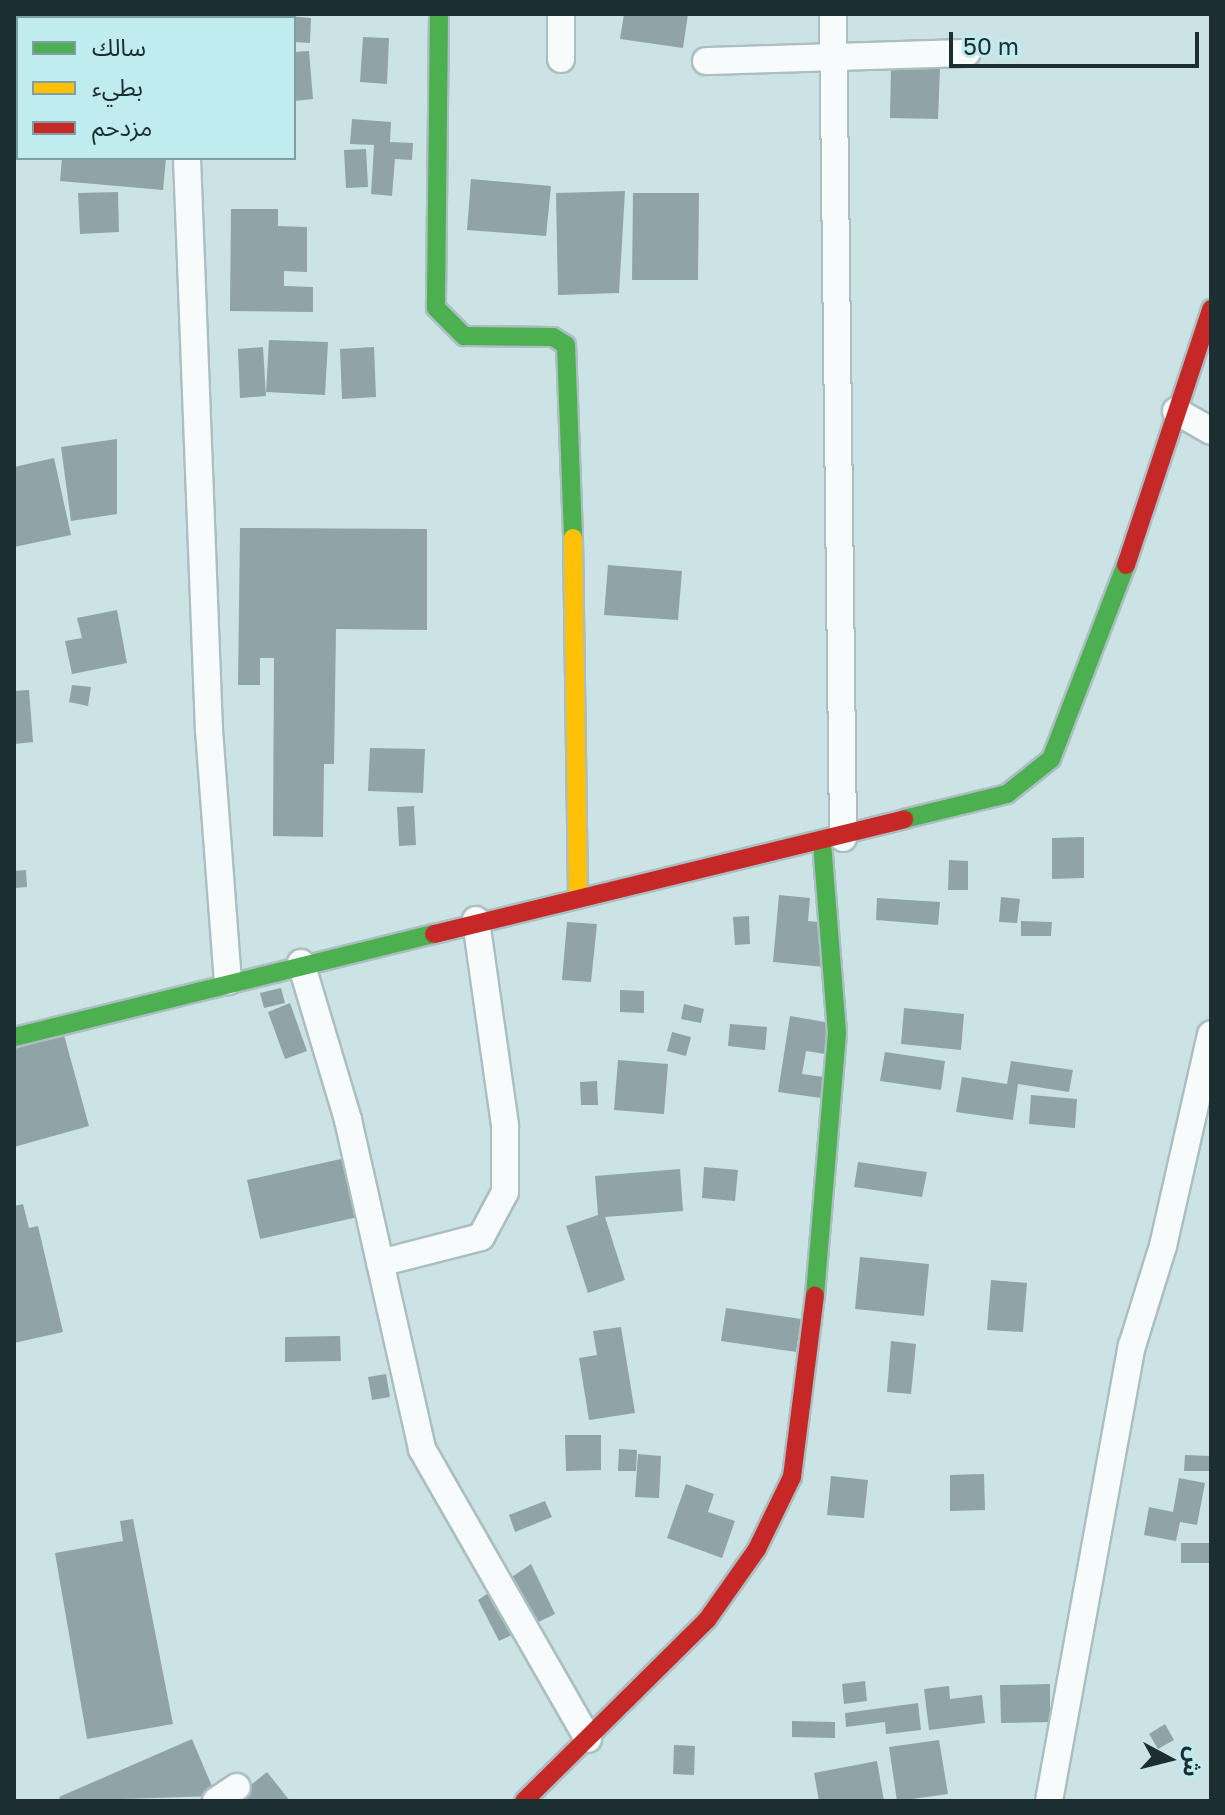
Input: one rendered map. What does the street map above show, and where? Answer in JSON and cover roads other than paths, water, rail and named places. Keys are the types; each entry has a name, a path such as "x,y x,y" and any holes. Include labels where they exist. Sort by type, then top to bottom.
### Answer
{"street":[{"path":"439,14 436,308 464,336 553,337 566,345 570,367 578,897"},
{"path":"561,14 561,59"},
{"path":"524,1801 707,1620 757,1549 792,1477 804,1423 837,1033 832,840 833,14"},
{"path":"706,61 967,53"},
{"path":"187,160 208,714 228,981"},
{"path":"14,1037 476,920 832,840 1007,794 1051,759 1096,654 1211,309"},
{"path":"1176,411 1211,431"},
{"path":"380,1263 481,1237 505,1192 508,1152 476,920"},
{"path":"301,963 380,1263 422,1449 588,1739"},
{"path":"1049,1801 1132,1346 1163,1246 1211,1034"}]}
